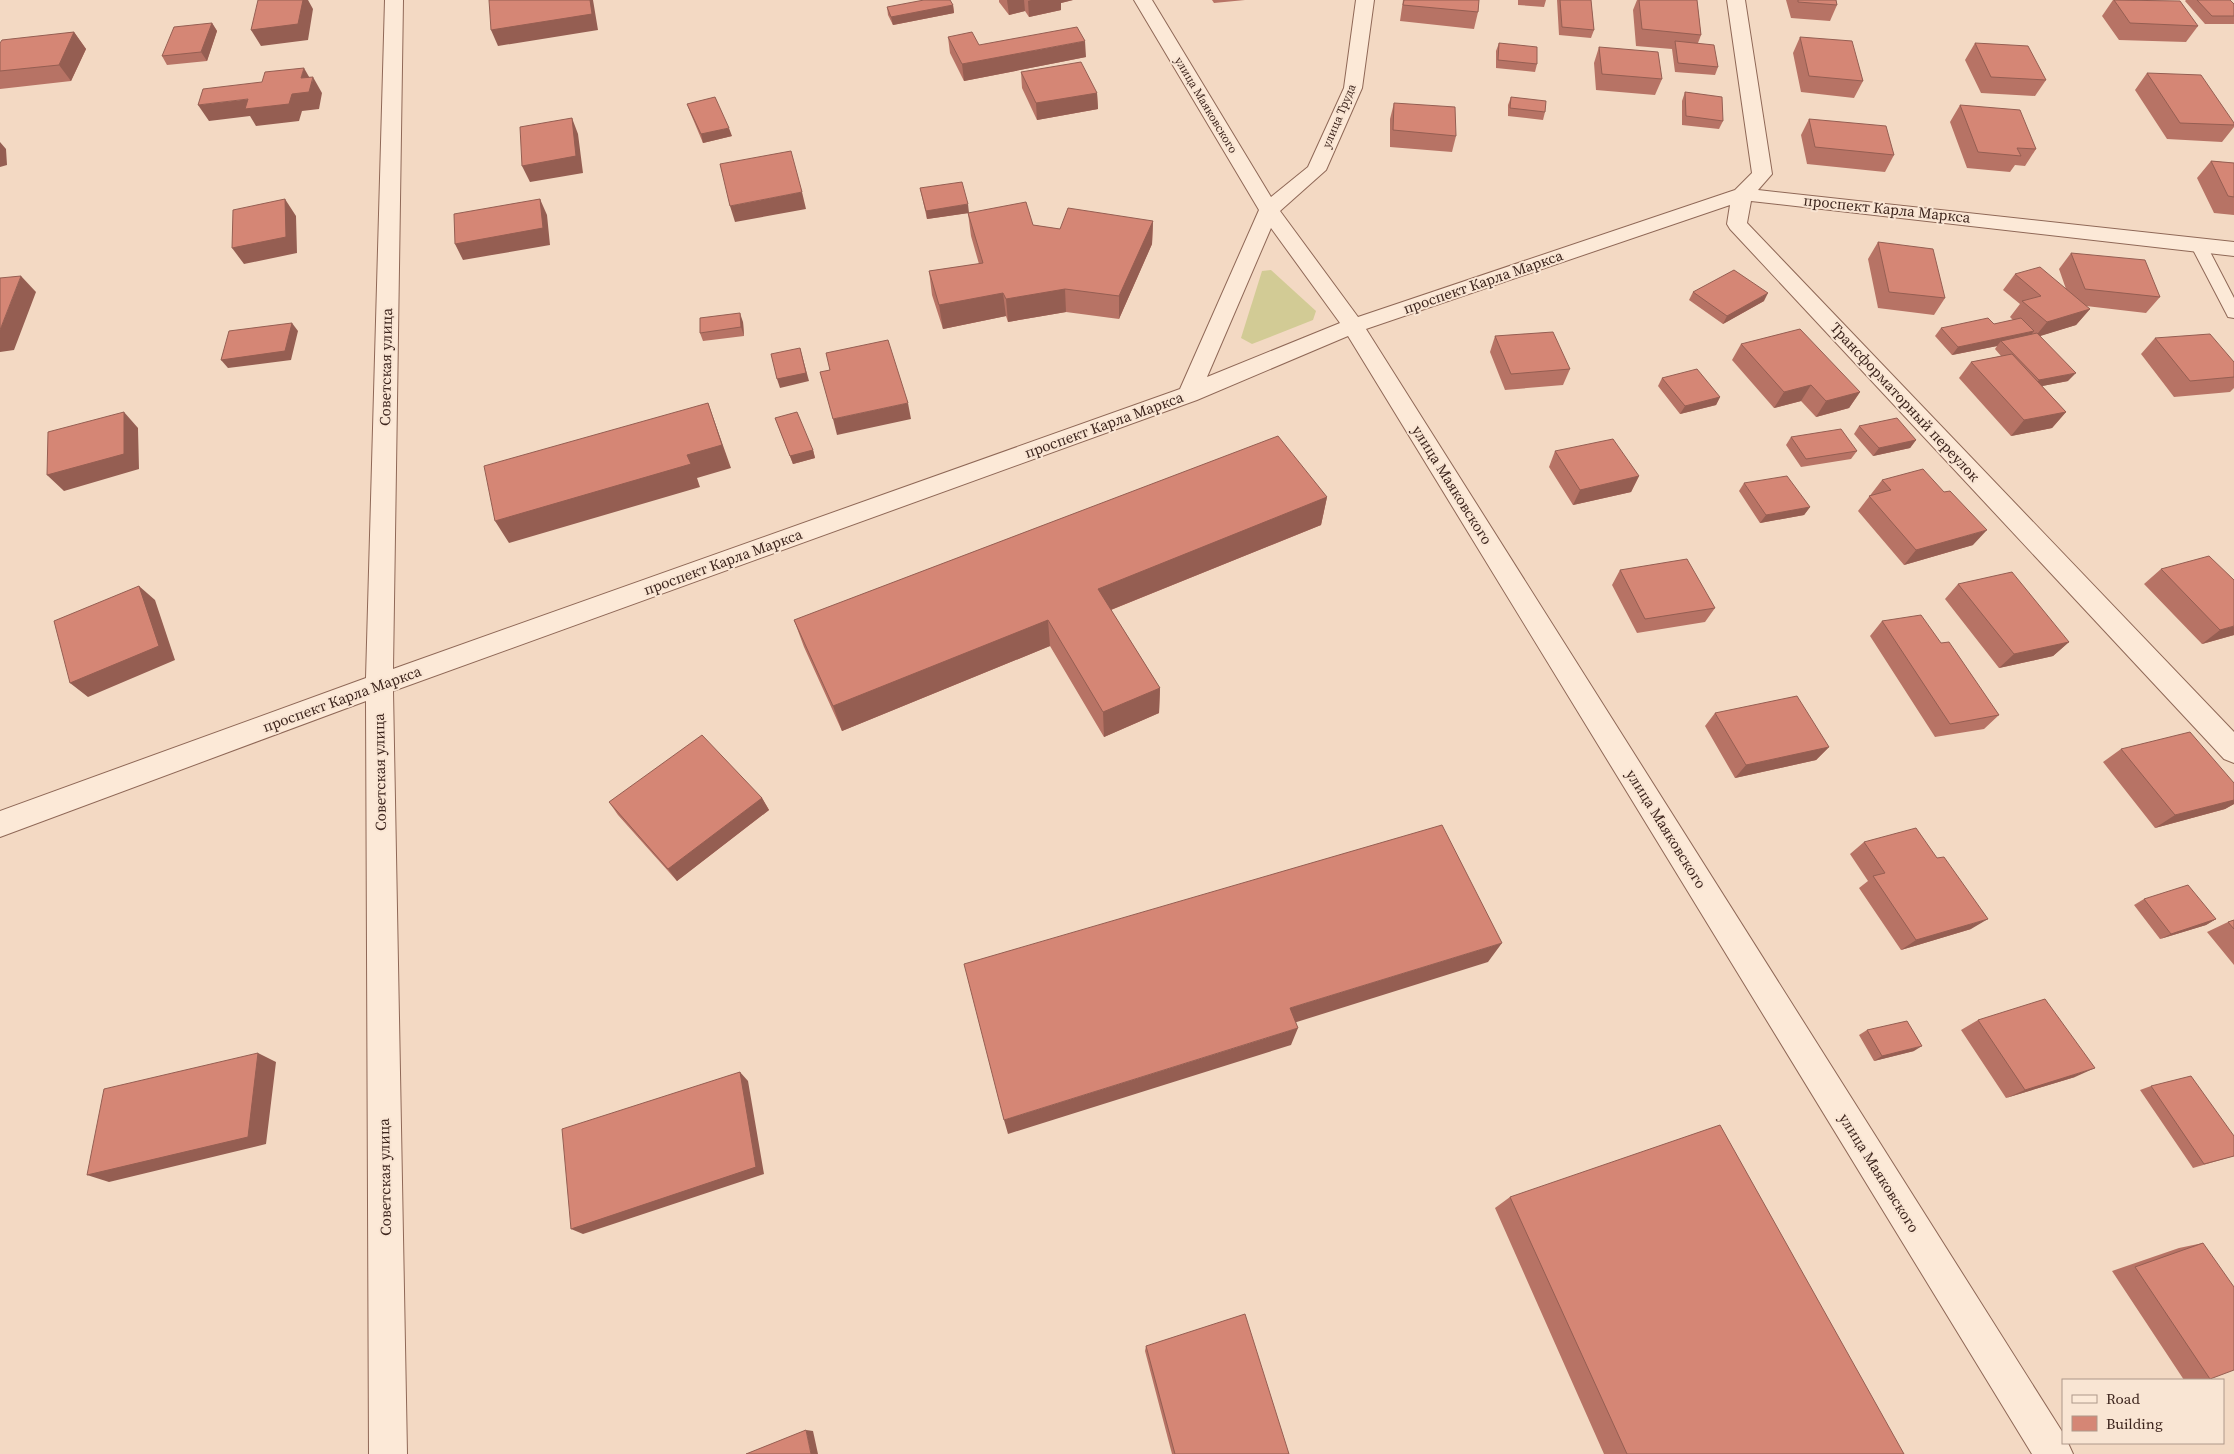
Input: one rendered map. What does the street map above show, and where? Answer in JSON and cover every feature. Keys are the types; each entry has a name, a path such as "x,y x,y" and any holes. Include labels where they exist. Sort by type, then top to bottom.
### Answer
{"street":[{"name":"Советская улица","path":"388,1454 380,685 394,0"},
{"name":"улица Маяковского","path":"1143,0 1270,210 1353,326 2054,1454"},
{"name":"улица Труда","path":"1270,210 1316,170 1324,154 1353,88 1365,0"},
{"path":"1736,0 1762,174 1742,194"},
{"name":"проспект Карла Маркса","path":"0,824 1189,394 1353,326 1742,194 2234,248"},
{"name":"Трансформаторный переулок","path":"1742,194 1737,224 2234,751"},
{"path":"1189,394 1270,210"}],"lane":[{"path":"2198,244 2234,313"}],"shaded area":[{"path":"1271,270 1316,311 1313,320 1252,344 1241,338 1262,271"}],"building":[{"path":"258,0 303,0 298,24 251,30"},
{"path":"489,0 590,0 592,14 491,30"},
{"path":"924,0 950,0 953,5 891,17 887,7"},
{"path":"1404,0 1479,0 1478,12 1403,5"},
{"path":"1560,0 1591,0 1594,30 1562,27"},
{"path":"1639,0 1697,0 1701,35 1642,29"},
{"path":"1798,0 1836,0 1837,5 1798,2"},
{"path":"2114,0 2180,1 2198,26 2130,23"},
{"path":"2197,0 2230,0 2234,4 2234,16 2212,16"},
{"path":"212,23 201,52 162,56 174,27"},
{"path":"1077,27 1085,41 962,64 948,37 972,32 979,45"},
{"path":"74,32 59,65 0,71 0,43 2,40"},
{"path":"1800,37 1852,41 1863,81 1809,76"},
{"path":"1675,41 1714,45 1718,67 1678,63"},
{"path":"1499,43 1537,47 1537,64 1498,60"},
{"path":"1975,43 2028,46 2046,80 1991,77"},
{"path":"1599,47 1658,52 1662,79 1602,74"},
{"path":"1081,62 1097,93 1036,103 1021,72"},
{"path":"304,68 301,78 313,77 309,92 292,94 289,104 245,109 248,99 198,105 203,89 262,82 265,72"},
{"path":"2147,73 2201,75 2234,125 2180,123"},
{"path":"1685,92 1722,97 1723,121 1686,116"},
{"path":"715,97 729,128 701,134 687,104"},
{"path":"1511,97 1546,101 1545,112 1510,108"},
{"path":"1394,103 1455,107 1456,136 1393,130"},
{"path":"1960,105 2020,110 2036,149 2017,148 2021,156 1978,152"},
{"path":"572,118 576,156 522,166 520,127"},
{"path":"1809,119 1886,126 1894,155 1815,147"},
{"path":"791,151 802,192 730,206 720,164"},
{"path":"2211,161 2234,163 2234,197 2228,196"},
{"path":"962,182 968,204 926,211 920,188"},
{"path":"285,199 286,237 232,248 233,210"},
{"path":"540,199 543,228 455,244 454,214"},
{"path":"1026,202 1033,225 1060,229 1068,208 1153,221 1119,296 1065,289 1006,299 1003,293 939,305 929,271 983,263 968,213"},
{"path":"1878,242 1933,249 1945,298 1889,292"},
{"path":"2071,253 2145,260 2160,297 2085,289"},
{"path":"2040,267 2090,309 2047,322 2022,301 2041,296 2015,274"},
{"path":"1734,270 1768,293 1727,316 1693,292"},
{"path":"21,276 0,330 0,278"},
{"path":"740,313 741,327 700,333 700,318"},
{"path":"1988,318 1994,324 2021,318 2034,331 1958,347 1941,328"},
{"path":"292,323 285,351 221,360 229,331"},
{"path":"1800,329 1860,392 1826,401 1811,385 1784,392 1741,344"},
{"path":"1553,332 1570,369 1511,374 1495,336"},
{"path":"2037,333 2076,373 2039,380 2001,341"},
{"path":"2210,334 2234,362 2234,377 2190,381 2155,338"},
{"path":"888,340 908,403 833,419 820,372 830,370 826,353"},
{"path":"800,348 806,373 777,379 771,354"},
{"path":"2012,354 2066,412 2024,420 1971,362"},
{"path":"1697,369 1720,397 1685,406 1662,378"},
{"path":"708,403 722,445 687,455 691,464 495,521 484,466"},
{"path":"124,412 124,454 47,475 48,432"},
{"path":"797,412 813,450 790,456 775,418"},
{"path":"1897,418 1916,440 1879,448 1859,426"},
{"path":"1841,429 1857,451 1806,459 1791,437"},
{"path":"1278,436 1327,497 1098,589 1160,688 1103,712 1048,620 833,706 794,620"},
{"path":"1613,439 1639,476 1580,490 1555,451"},
{"path":"1923,469 1944,492 1950,491 1987,530 1916,550 1869,496 1891,490 1882,480"},
{"path":"1787,476 1810,507 1766,515 1744,483"},
{"path":"2209,556 2234,580 2234,626 2220,630 2161,569"},
{"path":"1687,559 1715,608 1645,619 1620,570"},
{"path":"2012,572 2069,642 2014,654 1958,584"},
{"path":"139,586 159,646 70,683 54,621"},
{"path":"1921,615 1941,643 1949,642 1999,715 1950,724 1882,621"},
{"path":"1797,696 1829,747 1746,765 1715,713"},
{"path":"2190,732 2234,783 2234,800 2175,815 2121,749"},
{"path":"702,735 762,798 668,869 609,802"},
{"path":"1442,825 1502,943 1290,1008 1298,1028 1004,1120 964,964"},
{"path":"1916,828 1937,858 1944,857 1988,919 1916,940 1873,876 1885,873 1864,842"},
{"path":"2188,885 2216,919 2171,934 2144,899"},
{"path":"2234,920 2234,929 2228,922"},
{"path":"2045,999 2095,1068 2025,1090 1978,1020"},
{"path":"1907,1021 1922,1046 1882,1056 1867,1030"},
{"path":"258,1053 248,1137 87,1175 104,1089"},
{"path":"740,1072 756,1167 571,1229 562,1129"},
{"path":"2191,1076 2234,1136 2234,1156 2204,1164 2151,1086"},
{"path":"1720,1125 1904,1454 1627,1454 1510,1197"},
{"path":"2203,1243 2234,1287 2234,1370 2210,1379 2135,1267"},
{"path":"1245,1314 1289,1454 1175,1454 1146,1346"},
{"path":"806,1430 811,1454 746,1454"}]}
